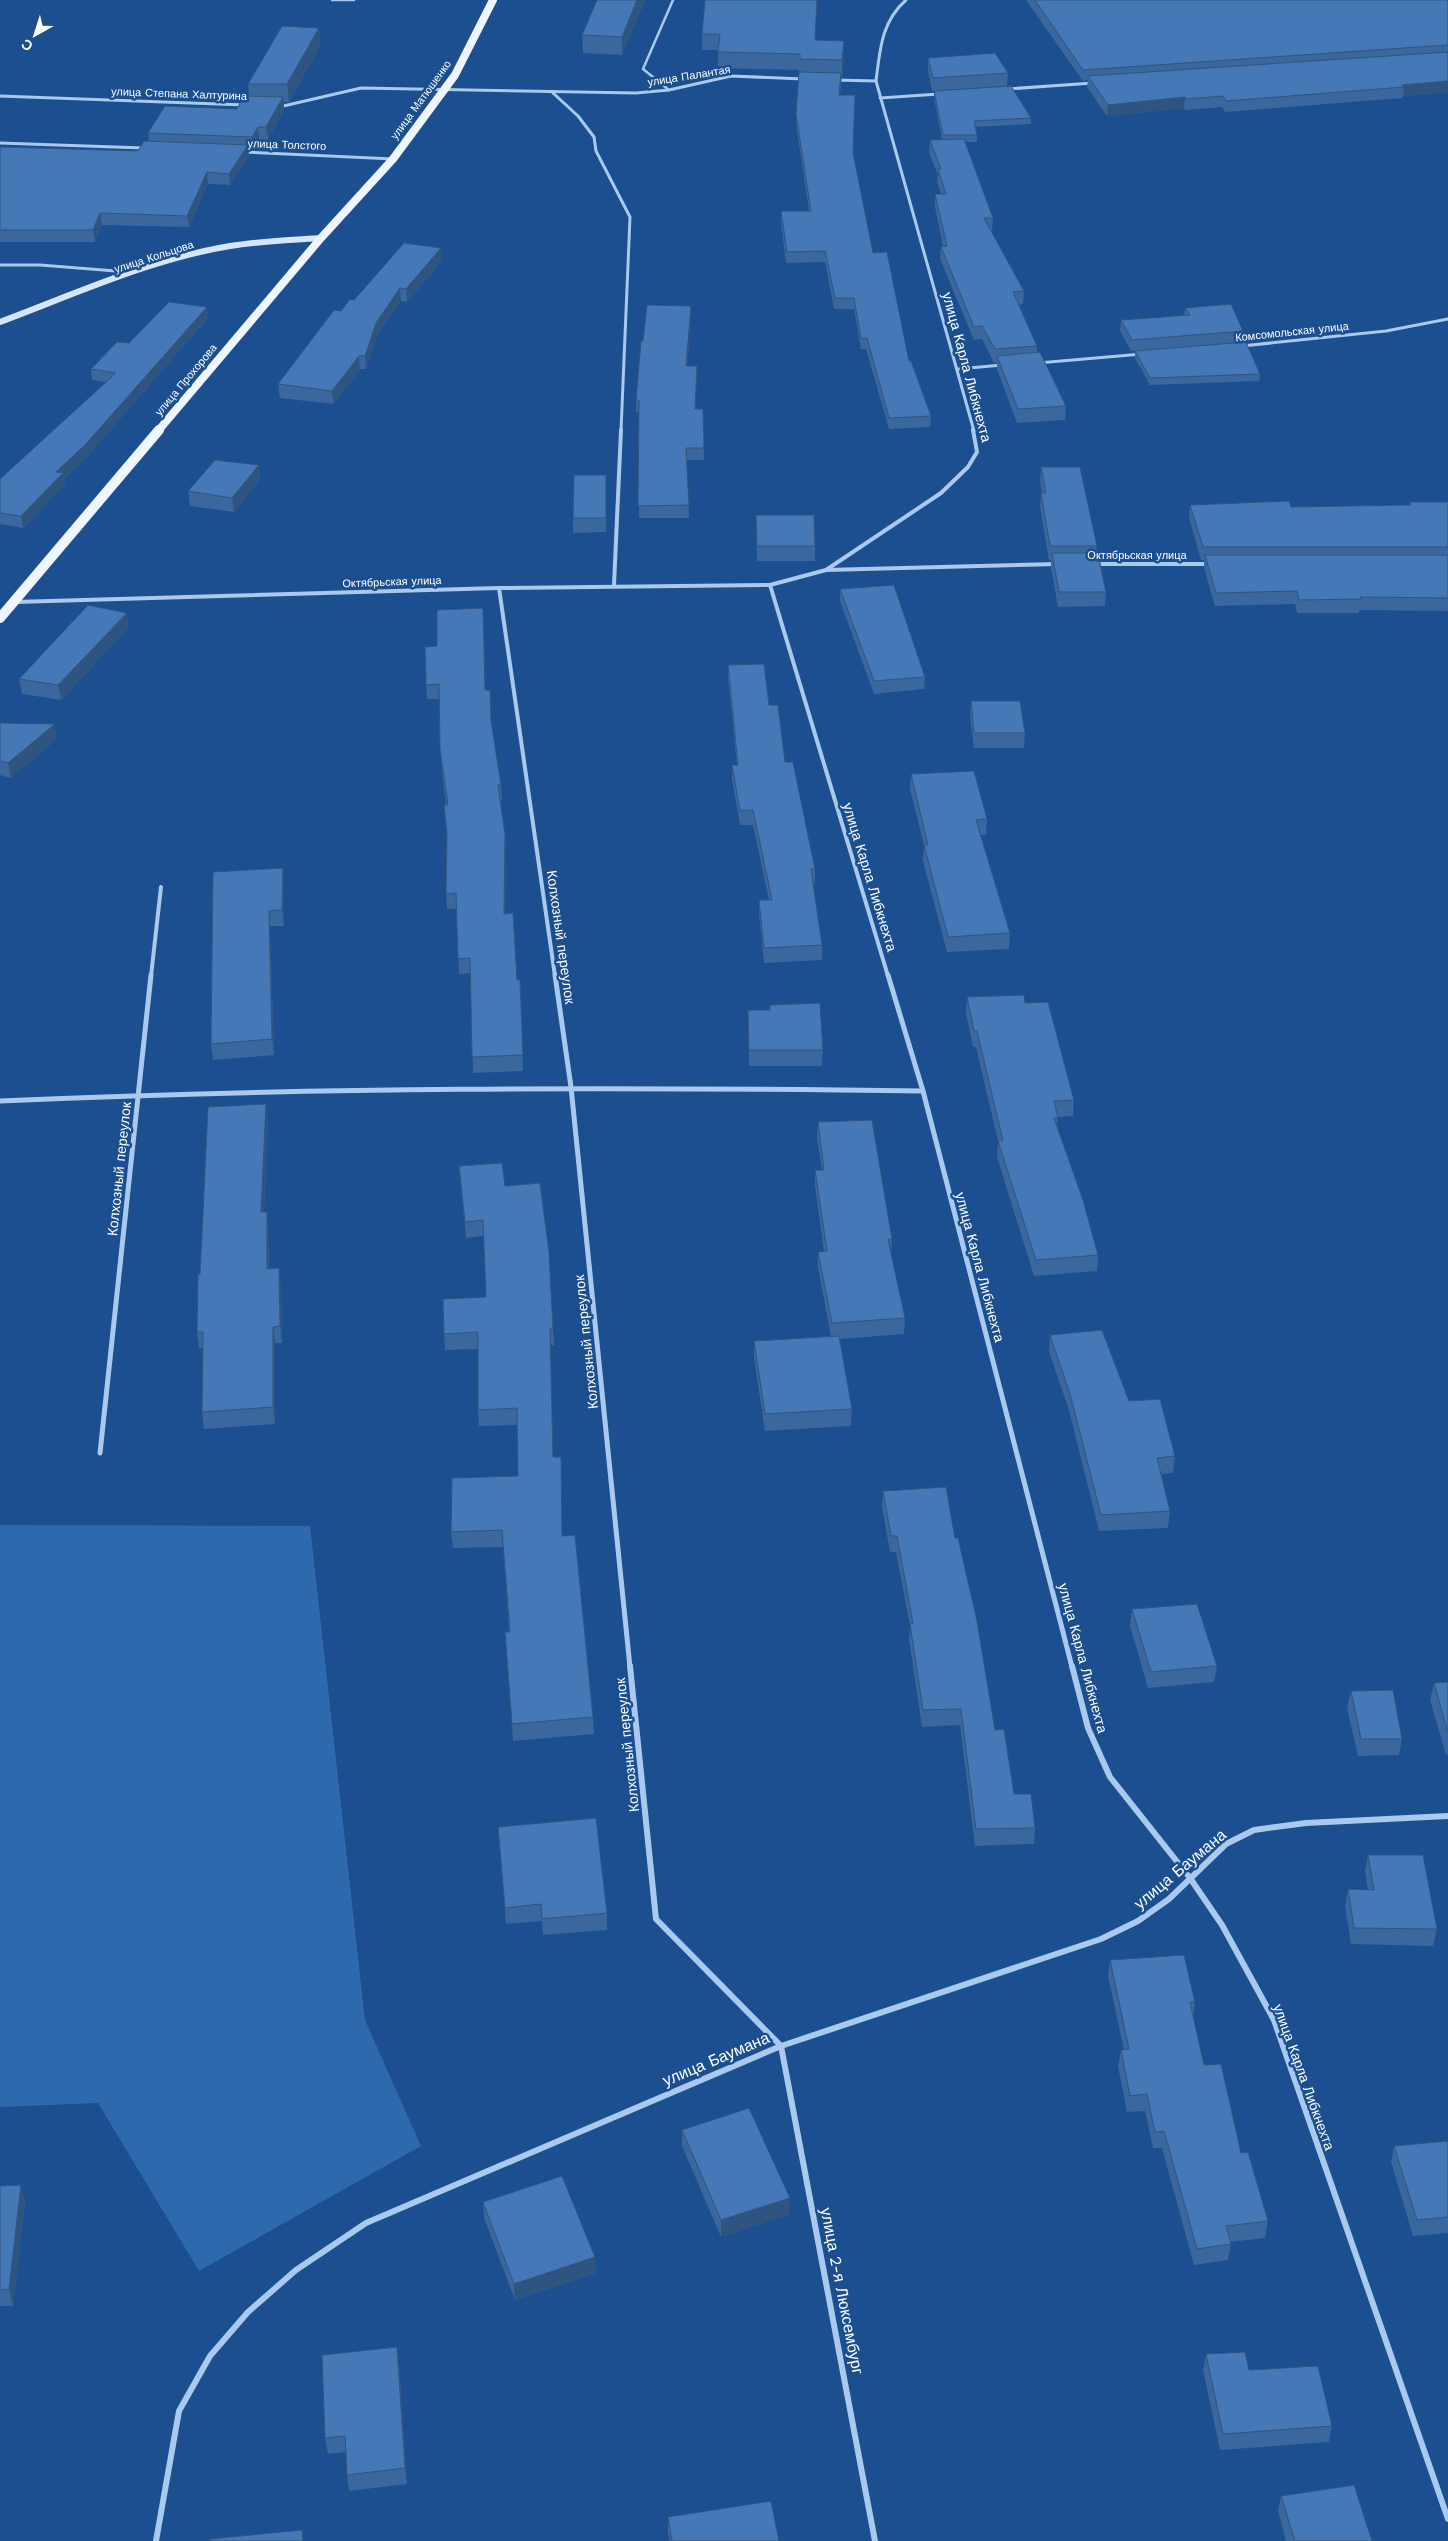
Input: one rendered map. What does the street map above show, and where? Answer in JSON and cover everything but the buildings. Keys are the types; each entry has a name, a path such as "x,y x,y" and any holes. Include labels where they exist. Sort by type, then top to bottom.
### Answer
{"main road":[{"name":"улица Матюшенко","path":"392,158 444,90 464,58 493,0"},
{"name":"улица Прохорова","path":"0,618 321,238 392,158"},
{"name":"улица Кольцова","path":"0,322 187,256 228,246 264,241 321,238"}],"street":[{"path":"825,80 876,81 881,40 886,21 894,8 906,0"},
{"name":"улица Палантая","path":"444,90 636,93 669,90 731,76 806,79"},
{"name":"улица Карла Либкнехта","path":"876,81 958,369 976,436 977,452 968,467 941,493 826,570 770,585 923,1091 1088,1728 1110,1777 1190,1878 1236,1948 1274,2020 1448,2519"},
{"path":"1000,90 1099,83"},
{"path":"271,106 305,104 344,91 361,88 444,90"},
{"path":"553,92 578,116 594,137 596,151 630,217 614,585"},
{"path":"880,98 940,94"},
{"name":"улица Степана Халтурина","path":"0,96 252,106"},
{"path":"0,143 147,149"},
{"name":"улица Толстого","path":"236,152 392,158"},
{"path":"0,265 40,265 136,273"},
{"name":"Комсомольская улица","path":"1234,347 1386,331 1448,319"},
{"path":"1037,363 1145,354"},
{"path":"958,369 1007,365"},
{"path":"826,570 1061,564"},
{"name":"Октябрьская улица","path":"1091,564 1220,564"},
{"name":"Октябрьская улица","path":"14,602 614,585 770,585"},
{"name":"Колхозный переулок","path":"499,588 571,1087 656,1919 781,2046"},
{"name":"Колхозный переулок","path":"100,1453 161,887"},
{"path":"0,1101 138,1094 571,1087 923,1091"},
{"name":"улица Баумана","path":"156,2541 179,2411 210,2356 248,2312 296,2270 366,2223 781,2046 1101,1939 1138,1921 1169,1899 1226,1844 1254,1830 1306,1822 1448,1816"},
{"name":"улица 2-я Люксембург","path":"781,2046 875,2541"}],"lane":[{"path":"332,0 354,0"},
{"path":"669,90 643,68 673,0"}],"shaded area":[{"path":"0,1525 310,1526 365,2020 421,2146 199,2271 98,2103 0,2107"}]}
